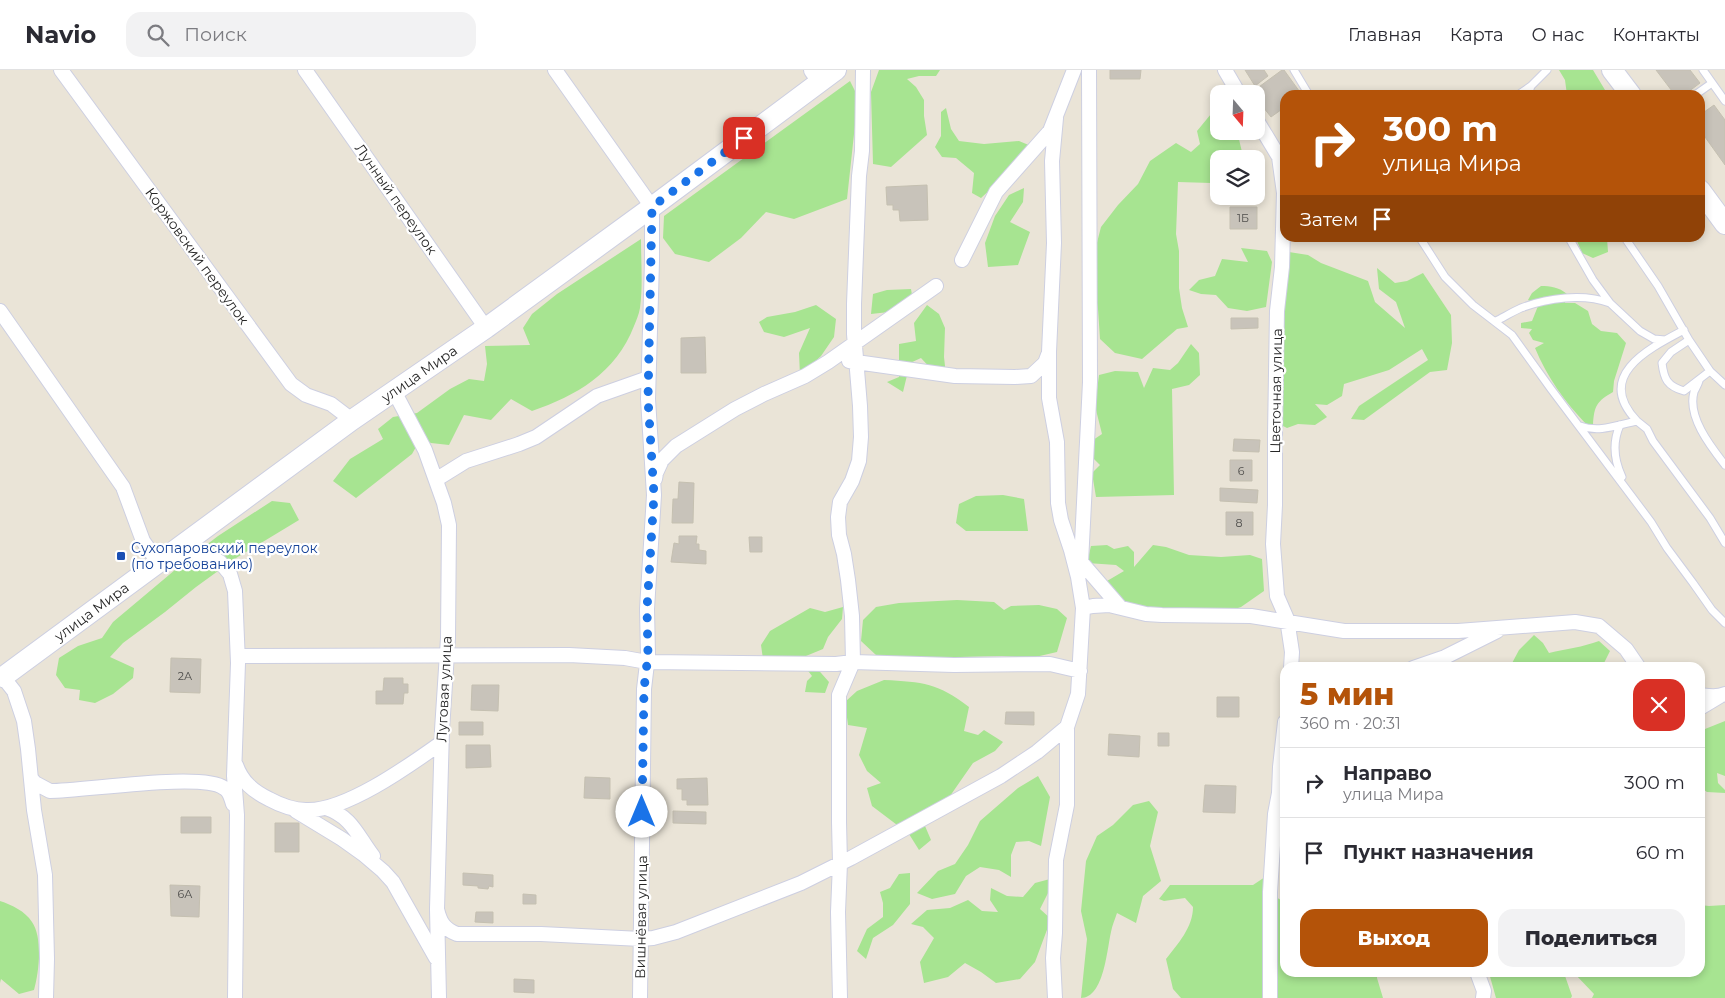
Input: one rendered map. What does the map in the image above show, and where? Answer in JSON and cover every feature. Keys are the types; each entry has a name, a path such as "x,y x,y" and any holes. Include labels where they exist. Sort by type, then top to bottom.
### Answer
{"main road":[{"path":"1612,70 1627,90"},
{"name":"улица Мира","path":"1,677 352,420 486,328 652,207 823,74"},
{"path":"1705,197 1725,224"}],"street":[{"name":"Коржовский переулок","path":"61,70 290,384 306,395 331,404 352,420"},
{"name":"Лунный переулок","path":"305,70 486,328"},
{"path":"555,70 652,207"},
{"path":"840,998 838,912 840,863 838,813 839,695 853,662 850,598 844,554 839,535 838,516 840,502 852,481 859,461 860,406 854,304 859,176 862,151 863,70"},
{"path":"962,260 996,192 1050,131 1074,70"},
{"path":"1081,563 1090,382 1089,70"},
{"path":"1225,70 1234,85"},
{"path":"1055,998 1053,958 1056,860 1067,805 1067,727 1078,694 1083,608 1078,577 1058,504 1057,442 1049,398 1054,243 1052,161 1056,118"},
{"name":"Цветочная улица","path":"1265,134 1280,158"},
{"name":"Вишнёвая улица","path":"640,998 644,689 647,662 647,609 654,495 650,456 648,378 652,207"},
{"name":"Цветочная улица","path":"1282,242 1277,311 1276,506 1273,552 1277,596 1288,622 1291,662"},
{"path":"654,495 656,472 662,460 676,446 735,409 805,376 828,362 936,286"},
{"path":"0,311 123,487 143,541 164,558 189,552 206,555 220,562 230,574 235,591 238,656 235,762 235,998"},
{"path":"828,362 847,361 955,376 1015,377 1031,376 1044,363 1049,352"},
{"path":"437,479 466,461 536,437 597,396 648,378"},
{"name":"Луговая улица","path":"394,391 422,444 437,479 449,525 447,654 441,743 437,909 439,998"},
{"path":"1071,550 1120,607"},
{"path":"1083,608 1109,604 1146,614 1251,616 1352,631 1450,631 1575,622 1599,626 1626,649 1635,662"},
{"path":"1430,662 1445,657 1507,626"},
{"path":"238,656 569,655 625,658 647,662 1050,664 1080,671"},
{"path":"1,677 14,691 24,721 45,875 46,998"},
{"path":"1705,695 1723,695"},
{"path":"1705,704 1723,695"},
{"path":"437,909 440,921 448,930 457,934 540,934 640,939 676,932 802,883 1001,776 1037,752 1067,727"},
{"path":"287,807 306,810 326,808 340,804 388,778 441,743"},
{"path":"235,762 239,774 250,788 317,823 363,854 383,871"},
{"path":"1270,998 1270,892 1280,767"},
{"path":"31,778 35,784 50,791 174,782 214,784 224,788 230,795 236,815"},
{"path":"326,808 346,819 393,882 437,961"},
{"path":"1479,977 1484,991 1483,998"}],"lane":[{"path":"1294,70 1306,90"},
{"path":"1525,90 1547,70"},
{"path":"1702,70 1725,101"},
{"path":"1702,90 1712,83"},
{"path":"1530,90 1531,86"},
{"path":"1422,242 1445,278 1473,305 1512,335 1651,522 1667,548 1712,610 1725,623"},
{"path":"1571,242 1592,280 1610,303 1640,330 1654,339 1665,340"},
{"path":"1627,242 1658,286 1689,340 1710,371 1725,385"},
{"path":"1496,322 1521,308 1550,300 1598,298 1610,303"},
{"path":"1684,330 1650,349 1634,362 1622,378 1620,397 1627,410 1647,429 1653,441 1710,518 1725,543"},
{"path":"1689,340 1671,352 1662,362 1664,376 1672,388 1684,391 1710,371"},
{"path":"1701,379 1694,392 1694,407 1698,422 1707,440 1725,465"},
{"path":"1580,426 1588,429 1598,429 1637,421"},
{"path":"1620,425 1616,435 1614,450 1616,466 1629,492"}],"green space":[{"path":"879,70 940,70 936,76 919,76 907,79 916,87 924,100 927,135 891,167 873,164 871,92"},
{"path":"1559,70 1593,70 1605,90 1566,90 1565,80"},
{"path":"850,81 858,97 847,199 794,219 766,212 741,238 709,262 675,254 663,238 664,216"},
{"path":"946,108 951,129 959,141 984,144 1019,141 1031,146 1006,175 981,198 972,193 974,173 956,158 942,157 935,147 941,136 941,112"},
{"path":"1210,115 1210,140 1239,140 1242,150 1210,150 1210,183 1178,182 1176,234 1179,251 1179,288 1182,308 1188,327 1177,329 1142,359 1115,353 1100,339 1098,309 1091,266 1101,227 1138,184 1150,161 1176,143 1191,152 1200,144 1197,131"},
{"path":"1024,188 1023,202 1010,222 1030,232 1018,265 988,267 985,243 995,216 1009,195"},
{"path":"641,239 641,291 638,315 626,343 617,357 593,380 564,398 532,411 511,399 491,420 464,415 449,445 431,443 421,438 412,454 356,498 333,481 350,459 383,439 378,429 393,417 417,413 450,389 469,379 484,381 487,364 485,346 530,345 523,328 532,314 557,294"},
{"path":"1577,242 1607,242 1608,252 1593,258 1582,253"},
{"path":"1241,248 1267,251 1272,262 1266,307 1247,311 1228,308 1216,295 1201,294 1189,290 1199,280 1215,276 1222,259 1248,262"},
{"path":"1289,252 1308,255 1321,263 1368,281 1375,302 1405,328 1396,302 1379,289 1377,268 1395,283 1407,281 1423,273 1451,315 1452,343 1447,370 1430,372 1364,420 1351,419 1359,406 1428,360 1422,349 1389,370 1344,384 1342,396 1327,405 1315,404 1327,417 1315,425 1298,424 1287,428 1279,424 1283,314"},
{"path":"1541,286 1554,287 1567,294 1565,303 1575,303 1588,311 1592,324 1601,331 1617,333 1626,343 1614,381 1613,392 1603,398 1597,405 1593,425 1586,424 1578,416 1551,379 1535,348 1544,343 1533,340 1529,333 1532,329 1521,328 1521,323 1532,321 1538,306 1528,300 1532,293"},
{"path":"911,289 912,295 889,312 871,314 873,294 887,290"},
{"path":"816,305 836,319 834,337 821,356 800,376 799,353 810,328 784,337 764,332 759,322 767,317 795,312"},
{"path":"927,305 939,314 945,328 944,357 946,375 933,371 921,358 910,363 903,392 887,382 899,377 899,344 916,341 914,323"},
{"path":"1191,344 1199,353 1200,375 1189,385 1172,389 1174,495 1096,497 1092,473 1100,465 1089,454 1093,440 1102,434 1095,406 1099,375 1115,371 1138,372 1144,388 1153,368 1170,370 1178,363"},
{"path":"1003,495 1024,499 1028,531 966,531 956,523 959,504 976,496"},
{"path":"272,501 290,503 299,520 236,558 123,643 110,657 134,668 133,678 113,694 95,703 79,700 80,690 65,688 56,675 59,658 78,646 102,638 113,622 188,559 218,536"},
{"path":"1107,545 1114,549 1128,546 1134,552 1134,567 1153,545 1166,547 1189,555 1221,557 1250,555 1262,559 1264,591 1241,607 1214,616 1122,604 1107,591 1107,581 1124,571 1116,565 1087,563 1091,546"},
{"path":"957,600 994,602 1004,610 1011,606 1039,605 1057,609 1067,618 1057,652 1031,658 1002,656 919,658 876,655 861,641 863,620 876,607 899,603"},
{"path":"843,607 842,619 828,637 823,649 806,656 829,682 825,693 805,692 807,681 812,676 802,663 763,659 761,645 770,631 810,608 825,612"},
{"path":"1534,635 1543,643 1549,653 1599,641 1610,651 1604,662 1513,662 1519,650"},
{"path":"884,680 920,683 939,688 969,707 964,731 978,735 984,730 1003,742 995,751 973,763 950,796 937,808 925,826 931,840 919,850 909,834 872,806 867,788 881,783 867,771 859,755 867,728 848,725 845,702 857,691"},
{"path":"1725,721 1725,776 1717,773 1718,783 1725,790 1725,793 1705,791 1705,729"},
{"path":"1038,776 1050,797 1041,846 1029,841 1016,842 1011,855 1011,877 999,870 980,867 966,876 955,894 932,899 917,893 938,871 955,864 968,845 980,821 1018,788"},
{"path":"1149,801 1158,812 1150,846 1161,881 1143,896 1136,923 1117,913 1111,930 1100,982 1089,996 1081,998 1087,939 1081,911 1086,861 1097,836 1113,825 1133,805"},
{"path":"910,873 910,904 893,925 873,938 866,959 857,951 867,929 883,917 883,903 880,892 890,888 899,874"},
{"path":"1265,877 1276,897 1280,900 1280,977 1377,977 1383,998 1181,998 1173,989 1166,959 1188,928 1193,907 1185,898 1164,901 1159,899 1170,885 1253,885"},
{"path":"1050,879 1050,889 1040,909 1051,919 1035,962 1020,979 996,983 965,963 948,977 924,983 920,962 934,938 923,927 911,924 927,910 950,908 968,900 982,911 998,912 990,900 991,888 1007,896 1023,897 1035,883"},
{"path":"0,901 22,912 29,918 35,929 38,937 39,955 34,990 19,994 1,979 0,983"},
{"path":"1725,905 1725,998 1592,998 1594,994 1578,977 1705,977 1705,906"},
{"path":"1490,977 1565,977 1572,996 1571,998 1496,998"}],"building":[{"path":"1110,70 1141,70 1140,79 1110,79"},
{"path":"1245,70 1264,70 1268,76 1254,85"},
{"path":"1284,70 1298,90 1280,90 1280,111 1271,117 1265,109 1265,85 1262,85"},
{"path":"1656,70 1690,70 1700,83 1691,90 1671,90"},
{"path":"1714,105 1725,120 1725,165 1705,137 1705,111"},
{"path":"927,185 928,220 900,221 899,210 893,210 893,205 887,205 886,187"},
{"path":"1230,207 1257,207 1257,229 1230,229"},
{"path":"1231,318 1258,318 1258,328 1231,329"},
{"path":"705,337 706,373 681,373 681,338"},
{"path":"1234,439 1260,440 1259,452 1233,451"},
{"path":"1230,460 1252,460 1252,481 1230,481"},
{"path":"679,482 694,483 693,523 672,523 673,499 678,499"},
{"path":"1220,488 1258,490 1257,503 1220,501"},
{"path":"1226,512 1253,512 1253,535 1226,535"},
{"path":"679,536 697,536 696,544 699,544 699,550 706,551 706,564 671,562 674,543 679,544"},
{"path":"749,537 762,537 762,552 750,552"},
{"path":"171,658 201,659 200,693 170,692"},
{"path":"384,678 403,678 403,684 408,684 408,693 404,693 403,704 376,704 376,691 383,691"},
{"path":"472,685 499,685 498,711 471,710"},
{"path":"1217,697 1239,697 1239,717 1217,717"},
{"path":"1006,712 1034,712 1034,725 1005,724"},
{"path":"459,722 483,722 483,735 459,735"},
{"path":"1158,733 1169,733 1169,746 1158,746"},
{"path":"1109,734 1140,736 1139,757 1108,755"},
{"path":"466,745 490,745 491,767 466,768"},
{"path":"585,777 610,778 610,799 584,798"},
{"path":"707,778 708,805 687,805 687,800 682,800 682,789 677,789 677,779"},
{"path":"1205,785 1236,786 1235,813 1203,812"},
{"path":"673,811 706,812 706,824 673,823"},
{"path":"181,817 211,817 211,833 181,833"},
{"path":"275,823 299,823 299,852 275,852"},
{"path":"463,873 493,875 493,887 489,886 488,889 463,885"},
{"path":"170,885 200,886 199,917 171,916"},
{"path":"523,894 536,895 536,904 523,904"},
{"path":"476,912 493,912 493,923 475,922"},
{"path":"514,979 534,980 534,993 514,992"}],"place":[{"name":"Сухопаровский переулок (по требованию)","path":"121,556"}],"route":[{"path":"642,812 644,689 648,655 647,609 654,495 650,456 648,399 652,207 744,138"}]}
